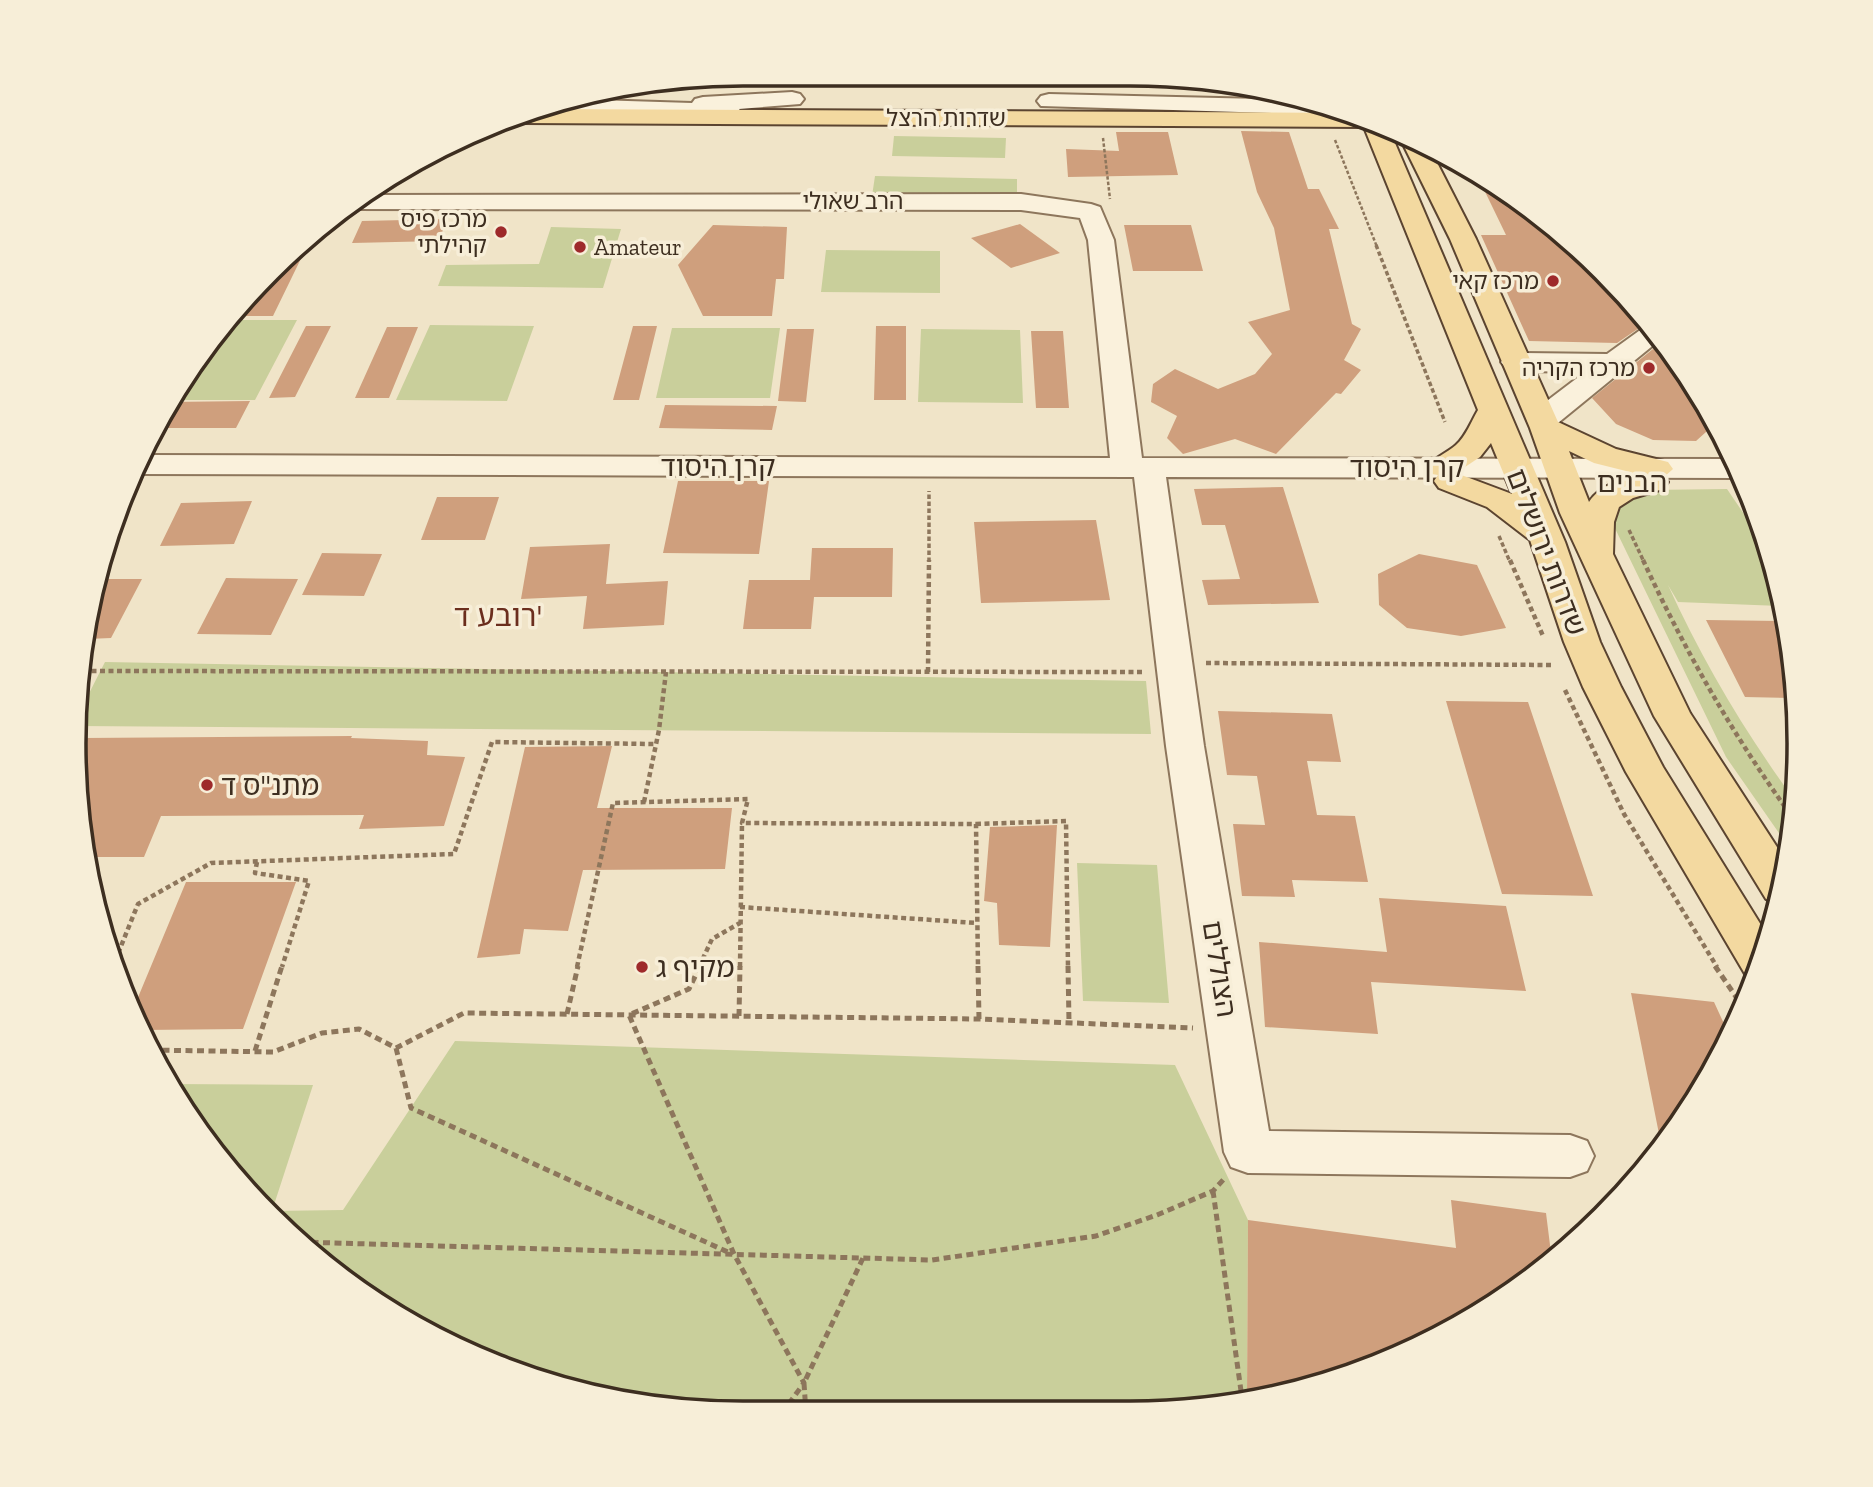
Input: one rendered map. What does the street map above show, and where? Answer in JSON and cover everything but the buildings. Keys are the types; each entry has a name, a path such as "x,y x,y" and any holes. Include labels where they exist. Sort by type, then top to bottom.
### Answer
{"main road":[{"name":"שדרות הרצל","path":"612,99 1270,101"},
{"name":"שדרות הרצל","path":"1052,100 1330,118"},
{"name":"שדרות הרצל","path":"553,114 796,101"},
{"name":"שדרות ירושלים","path":"1379,135 1548,542 1582,642 1608,701 1646,772 1753,951"},
{"name":"שדרות ירושלים","path":"1423,155 1463,239 1544,424 1561,475 1596,555 1673,716 1774,877"},
{"path":"1492,412 1476,446 1446,474 1519,512 1548,542"},
{"path":"1544,424 1595,453 1654,475"},
{"path":"1596,555 1597,518 1603,504 1612,494 1654,475"}],"street":[{"path":"1052,100 1295,107"},
{"path":"1052,100 1316,113"},
{"path":"580,106 640,107 796,101"},
{"name":"הרב שאולי","path":"370,203 823,191 1021,202 1091,212 1101,240 1138,466"},
{"path":"1544,424 1646,337"},
{"path":"1516,362 1614,363"},
{"name":"קרן היסוד","path":"148,465 1297,467 1371,479 1446,474 1518,474"},
{"name":"הצוללים","path":"1138,466 1174,667 1248,1152"},
{"name":"הבנים","path":"1518,474 1654,475 1727,470"},
{"name":"הבנים","path":"1654,475 1732,482"},
{"path":"1248,1152 1570,1156"}],"path":[{"path":"796,101 1052,100"},
{"path":"1102,134 1110,201"},
{"path":"1334,138 1445,422"},
{"path":"928,672 930,466"},
{"path":"1612,494 1676,634 1751,760 1784,806"},
{"path":"90,671 928,672 1174,667 1554,665"},
{"path":"644,802 659,730 666,672"},
{"path":"119,950 138,904 211,863 454,854 492,742 654,744"},
{"path":"567,1014 613,803 748,799 742,823 739,1016"},
{"path":"742,823 976,824 1066,821 1069,1022"},
{"path":"976,824 979,1019"},
{"path":"255,1051 309,881 255,873 257,862"},
{"path":"740,907 977,923"},
{"path":"629,1015 688,989 712,939 740,923"},
{"path":"396,1048 464,1013 979,1019 1229,1030"},
{"path":"629,1015 734,1254 804,1383 805,1401"},
{"path":"162,1050 273,1052 322,1033 359,1029 396,1048 411,1108 734,1254"},
{"path":"315,1242 932,1259 1096,1236 1157,1215 1213,1191 1248,1152"},
{"path":"1213,1191 1241,1392"},
{"path":"791,1401 804,1383 863,1258"}],"green space":[{"path":"1106,86 1155,87 1105,87"},
{"path":"894,136 1006,138 1005,158 892,156"},
{"path":"875,176 1017,179 1017,199 872,196"},
{"name":"Amateur","path":"551,227 621,229 603,288 438,286 446,265 539,264"},
{"path":"826,250 940,251 940,293 821,292"},
{"path":"241,320 297,320 255,400 183,400"},
{"path":"430,325 534,326 507,401 396,400"},
{"path":"672,328 780,328 770,398 656,398"},
{"path":"921,329 1020,330 1023,403 918,402"},
{"path":"1727,489 1747,518 1773,606 1678,602 1668,585 1726,697 1786,787 1781,836 1726,757 1609,516 1625,505 1624,502 1649,490"},
{"path":"105,662 1146,681 1151,734 86,726 87,697"},
{"path":"1077,863 1157,865 1169,1003 1083,1001"},
{"path":"455,1041 1175,1065 1248,1220 1247,1391 1173,1400 1129,1401 744,1401 700,1400 615,1389 573,1379 492,1351 415,1313 343,1265 280,1211 343,1210"},
{"path":"182,1084 313,1085 274,1205 222,1144"}],"place":[{"name":"מרכז פיס קהילתי","path":"501,232"},
{"name":"Amateur","path":"580,247"},
{"name":"מרכז קאי","path":"1553,281"},
{"name":"מרכז הקריה","path":"1649,368"},
{"name":"מתנ\"ס ד","path":"207,785"},
{"name":"מקיף ג","path":"642,967"}],"district":[{"name":"רובע ד'","path":"498,616"}]}
